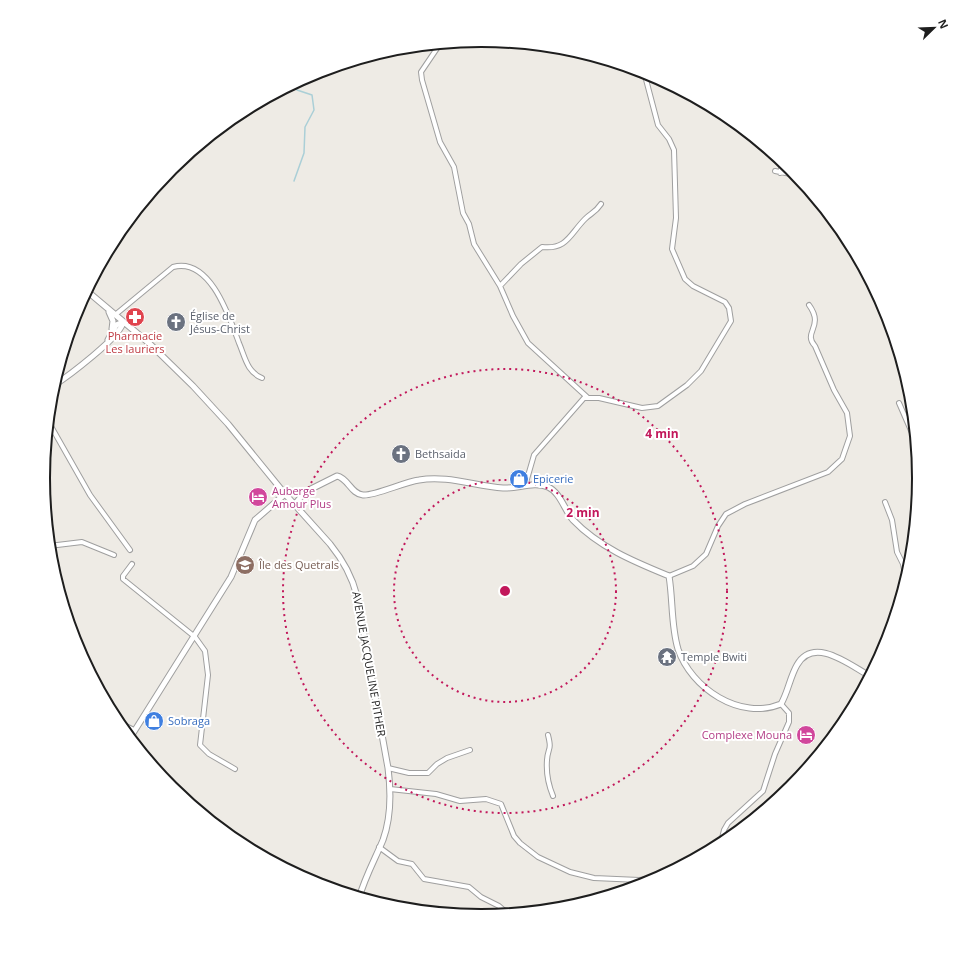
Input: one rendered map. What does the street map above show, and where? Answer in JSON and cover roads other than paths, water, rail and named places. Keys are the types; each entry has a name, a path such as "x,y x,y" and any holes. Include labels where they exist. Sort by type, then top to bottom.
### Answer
{"street":[{"path":"436,50 421,72 440,142 454,167 463,213 469,224 474,244 500,286 513,316 528,343 587,397 642,408 658,406 687,385 701,371 731,321 729,308 725,302 693,286 685,279 672,249 676,218 674,150 669,139 658,125 646,80"},
{"path":"780,173 781,168"},
{"path":"775,171 787,174"},
{"path":"500,286 521,264 542,247 553,248 562,245 572,236 586,218 594,213 601,204"},
{"path":"115,315 173,266 185,265 198,269 212,285 231,324 250,370 262,378"},
{"name":"AVENUE JACQUELINE PITHER","path":"91,295 164,356 211,405 285,494 341,558 355,587 388,768 390,788 387,823 361,893"},
{"path":"295,504 305,492 337,476 342,478 356,492 364,495 410,482 428,479 503,488 525,486 549,488 555,493 573,520 598,541 624,557 669,576 693,566 706,554 718,526 726,514 745,504 828,472 842,459 850,436 847,413 834,390 815,346 811,342 810,335 816,322 814,312 809,305"},
{"path":"108,309 113,321 114,333"},
{"path":"61,380 81,366 114,333 116,325 123,322"},
{"path":"114,333 127,330 137,333"},
{"path":"525,486 534,455 587,397"},
{"path":"899,403 910,427"},
{"path":"52,428 90,495 130,550"},
{"path":"129,728 134,730 195,637 235,571 255,520 285,494"},
{"path":"885,502 892,520 897,552 903,566"},
{"path":"55,545 82,542 114,555"},
{"path":"132,564 123,576 123,579 195,637 200,643 207,658 208,675 200,745 209,754 235,769"},
{"path":"669,576 678,646 683,660 696,678 712,694 728,703 760,708 773,707 780,704 797,665 802,658 812,653 829,654 866,674"},
{"path":"723,836 728,823 763,791 766,785 775,754 789,722 788,713 780,704"},
{"path":"548,735 551,748 547,758 546,772 553,796"},
{"path":"388,768 409,773 428,772 447,758 470,750"},
{"path":"390,788 436,794 460,801 486,799 498,802 501,804 514,836 520,843 538,857 579,874 594,878 639,880"},
{"path":"379,847 398,861 412,864 424,879 469,887 481,897 503,909"}],"waterway":[{"path":"294,181 304,153 305,127 314,110 312,95 297,90 296,88"}],"place":[{"name":"Pharmacie Les lauriers","path":"135,317"},
{"name":"Église de Jésus-Christ","path":"176,322"},
{"name":"Bethsaida","path":"401,454"},
{"name":"Epicerie","path":"519,479"},
{"name":"Auberge Amour Plus","path":"258,497"},
{"name":"Île des Quetrals","path":"245,565"},
{"name":"Temple Bwiti","path":"667,657"},
{"name":"Sobraga","path":"154,721"},
{"name":"Complexe Mouna","path":"806,735"}]}
